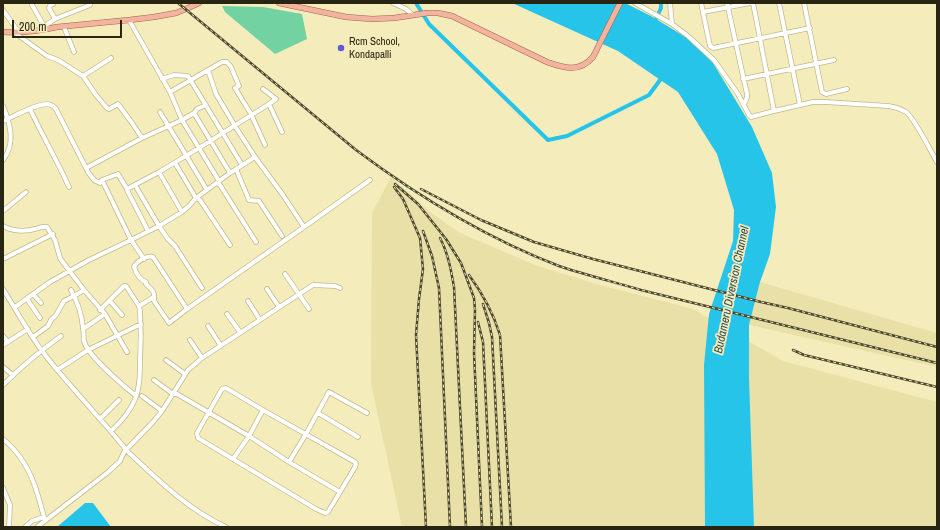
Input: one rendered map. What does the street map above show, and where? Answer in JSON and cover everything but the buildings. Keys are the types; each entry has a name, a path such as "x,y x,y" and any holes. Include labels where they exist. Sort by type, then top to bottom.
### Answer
{"main road":[{"path":"3,32 17,32 129,20 176,13 199,3"},
{"path":"279,3 346,17 372,19 394,18 427,13 438,13 452,16 547,62 572,69 589,62 593,57 620,3"}],"street":[{"path":"31,3 45,28 55,19 90,5"},
{"path":"52,3 53,4 51,4 49,8 55,19"},
{"path":"393,3 406,8 413,15"},
{"path":"635,3 672,24 688,36 714,60 738,94 751,117 813,102 888,106 897,108 908,113 937,162"},
{"path":"670,3 672,24"},
{"path":"701,3 710,46 713,48 810,28"},
{"path":"703,12 728,5 750,3"},
{"path":"753,3 774,111"},
{"path":"779,3 800,105"},
{"path":"804,3 822,92 826,94 847,89"},
{"path":"728,5 747,94 744,105"},
{"path":"3,10 17,32 47,56 58,60 84,76 96,96 107,108 109,109 118,104 142,138"},
{"path":"129,20 170,92 182,120 219,181 218,184 256,242"},
{"path":"64,27 74,52"},
{"path":"84,76 111,58"},
{"path":"743,79 834,60"},
{"path":"170,92 224,61 228,63 239,86 235,88 251,114 265,145"},
{"path":"208,70 216,94 235,126 304,227"},
{"path":"162,78 174,75 188,76 242,165"},
{"path":"127,189 187,156 276,99 263,89"},
{"path":"5,120 42,104 50,104 54,106 88,172 94,180 100,183 102,180 118,174 148,231"},
{"path":"269,104 282,132"},
{"path":"86,168 142,138 169,127 206,105"},
{"path":"3,106 5,120 10,129 8,153 3,160"},
{"path":"30,109 45,141 56,159 68,187"},
{"path":"160,112 207,190"},
{"path":"194,113 230,173"},
{"path":"15,307 50,282 69,271 159,226 182,212 196,198 255,157"},
{"path":"175,163 196,198 200,200 230,245"},
{"path":"236,169 249,200 259,201 282,236"},
{"path":"158,172 182,212"},
{"path":"102,180 131,240 144,259"},
{"path":"187,309 154,257 150,256 141,260 135,265 135,269 140,279 146,282 146,284 154,292 154,300 169,323 370,180"},
{"path":"135,185 159,226 175,246 202,288"},
{"path":"3,211 26,192"},
{"path":"3,226 9,229 23,230 34,230 46,226 53,234 60,258 100,310 105,314 127,352"},
{"path":"3,260 53,234"},
{"path":"285,274 309,309"},
{"path":"37,527 44,519 108,473 120,460 126,450 162,411 188,370 202,358 313,285 335,286 340,288"},
{"path":"100,310 114,295 126,286 139,306 140,311 140,378 136,396 130,409 120,423 111,431"},
{"path":"3,289 41,350 126,450 170,491 189,506 211,520 226,527"},
{"path":"267,289 279,307"},
{"path":"71,290 81,318 83,340 86,348 104,368 136,396"},
{"path":"33,337 48,326 50,320 56,315 64,301 84,290"},
{"path":"33,294 41,303"},
{"path":"139,306 152,298 154,300"},
{"path":"27,299 40,318"},
{"path":"110,300 122,315"},
{"path":"248,301 260,320"},
{"path":"83,329 105,314"},
{"path":"227,314 240,332"},
{"path":"57,370 88,350 141,324"},
{"path":"208,326 221,346"},
{"path":"3,345 28,329"},
{"path":"3,336 8,342"},
{"path":"3,385 41,350 61,336"},
{"path":"190,340 202,358"},
{"path":"166,360 185,374"},
{"path":"3,367 13,375"},
{"path":"154,380 173,394 177,394 250,436 289,462 340,492"},
{"path":"226,388 355,462 355,467 328,512 325,513 198,438 197,432 209,412 222,389 226,388"},
{"path":"289,462 329,392 367,413"},
{"path":"142,396 162,411"},
{"path":"100,419 119,400"},
{"path":"233,459 250,436 263,410"},
{"path":"318,413 358,437"},
{"path":"3,439 21,457 29,472 39,495 44,519"},
{"path":"3,488 10,505 9,527"},
{"path":"26,527 32,521 44,519"}],"shaded area":[{"path":"391,177 429,211 458,232 535,265 596,284 693,309 783,361 937,402 937,527 402,527 371,384 372,213"},
{"path":"760,282 937,333 937,367 749,325"}],"green space":[{"path":"222,6 263,7 302,14 307,39 275,54 225,12"}],"water":[{"name":"Budameru Diversion Channel","path":"512,3 625,3 651,16 687,38 713,63 752,127 772,173 776,207 770,254 760,282 749,325 749,378 754,527 705,527 704,365 709,314 733,241 734,210 717,154 678,92 618,51"},
{"path":"85,503 93,503 111,527 57,527"}],"waterway":[{"path":"416,3 429,24 548,140 567,136 649,95 663,76"},
{"path":"654,23 661,8 661,3"}],"railway":[{"path":"178,3 356,150 429,200 505,243 559,266 641,290 937,363"},
{"path":"395,184 418,204 446,239 461,263 474,298 474,353 482,527"},
{"path":"394,187 403,199 420,238 423,269 416,335 426,527"},
{"path":"421,189 481,220 534,242 593,259 937,347"},
{"path":"423,231 432,256 439,288 450,527"},
{"path":"440,238 447,256 454,287 466,527"},
{"path":"469,275 487,304 500,335 511,527"},
{"path":"483,304 492,337 502,527"},
{"path":"478,322 483,342 492,527"},
{"path":"793,350 804,355 937,387"}],"place":[{"name":"Rcm School, Kondapalli","path":"341,48"}]}
